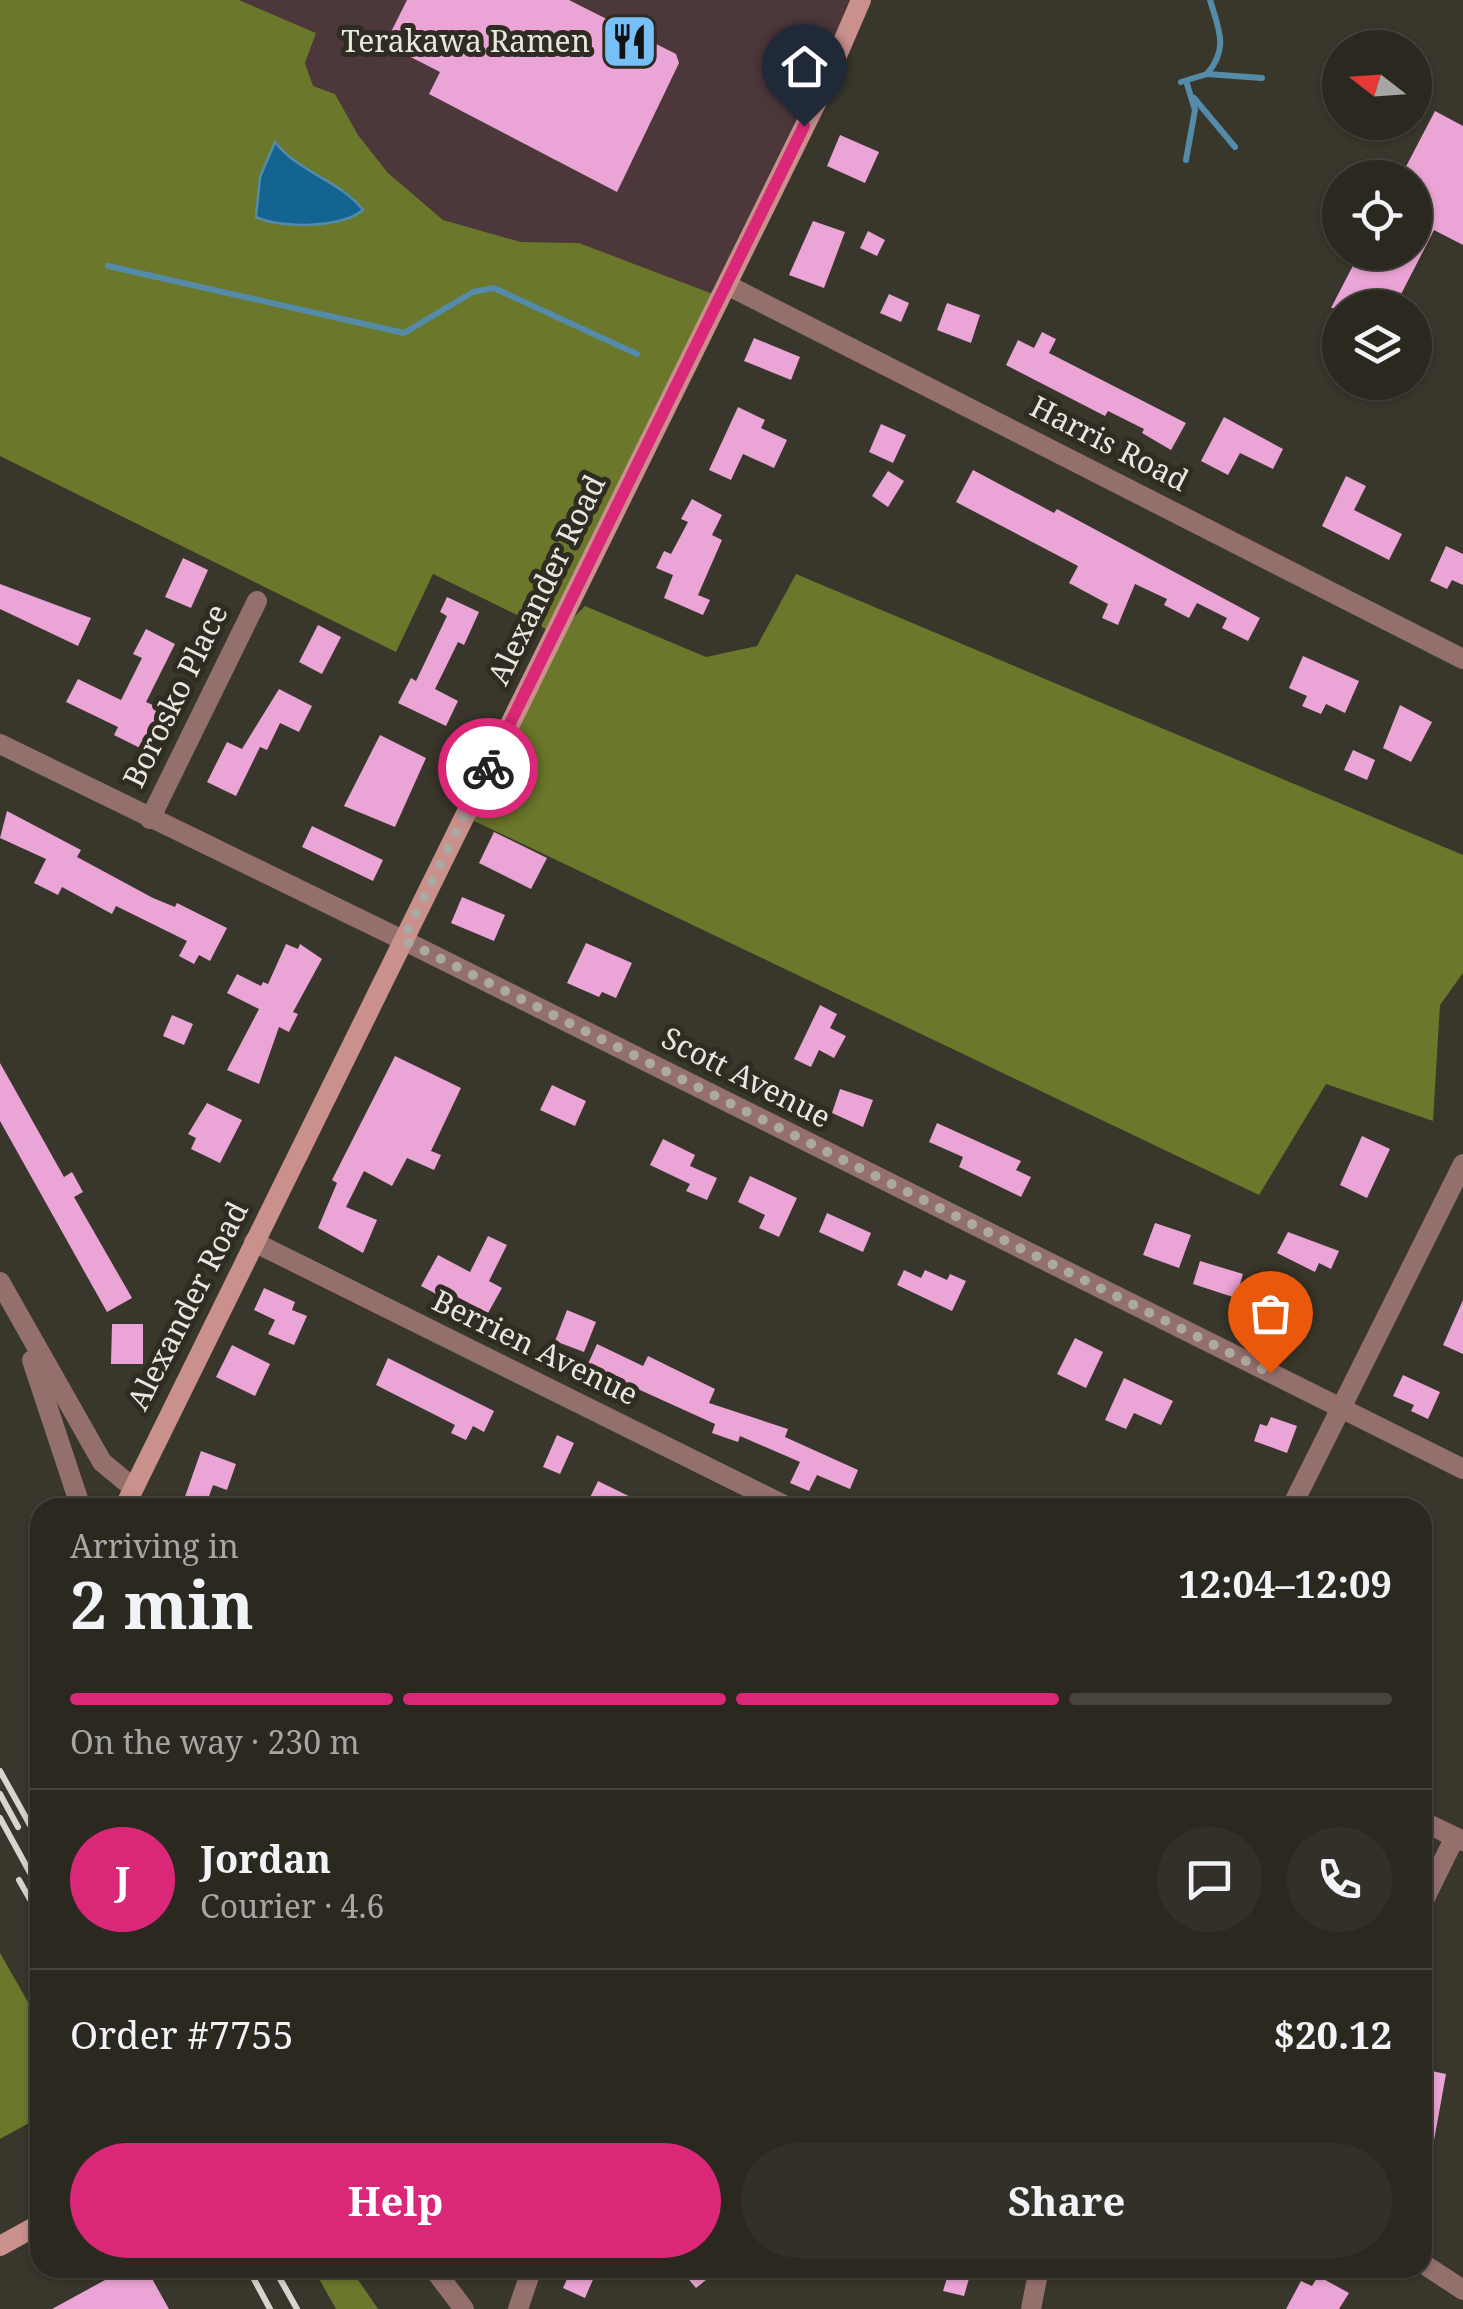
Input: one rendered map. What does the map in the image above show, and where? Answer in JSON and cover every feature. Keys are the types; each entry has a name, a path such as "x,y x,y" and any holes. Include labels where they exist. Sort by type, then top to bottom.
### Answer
{"street":[{"name":"Alexander Road","path":"127,1498 820,96 861,0"},
{"name":"Harris Road","path":"726,284 1463,658"},
{"name":"Borosko Place","path":"150,819 256,601"},
{"name":"Scott Avenue","path":"0,744 403,940 1463,1469"},
{"path":"1296,1498 1463,1164"},
{"name":"Berrien Avenue","path":"254,1242 770,1498"},
{"path":"3,1288 102,1462 131,1486"},
{"path":"3,1288 77,1498"},
{"path":"1432,1826 1459,1839 1432,1886"},
{"path":"0,2246 30,2230"},
{"path":"1432,2270 1463,2290"},
{"path":"441,2278 464,2309"},
{"path":"518,2309 529,2278"},
{"path":"1030,2309 1037,2278"}],"shaded area":[{"path":"239,0 861,0 721,297 579,243 521,242 443,220 388,173 358,135 335,94 313,86 305,63 315,33"}],"green space":[{"path":"0,0 239,0 316,33 305,63 313,86 335,94 358,135 388,173 443,220 521,242 579,243 721,297 554,633 433,574 396,652 0,456","holes":["275,143 289,159 354,198 260,177"]},
{"path":"796,574 1463,855 1463,973 1440,1005 1433,1121 1326,1084 1259,1195 468,818 562,629 585,606 706,657 757,646"},
{"path":"0,1953 30,2006 30,2122 0,2139"},
{"path":"319,2278 357,2278 378,2309 336,2309"}],"water":[{"path":"275,142 363,210 341,220 311,225 280,224 256,217 260,177"}],"building":[{"path":"407,0 569,0 676,54 679,63 617,192 429,94 440,72 385,44"},
{"path":"1435,111 1463,126 1463,245 1434,230 1432,234 1432,160 1409,160 1420,140 1432,140"},
{"path":"840,135 879,152 865,183 827,166"},
{"path":"813,221 845,232 824,288 789,275"},
{"path":"868,231 885,240 877,256 860,248"},
{"path":"1351,270 1413,270 1403,290 1340,290"},
{"path":"889,294 909,303 901,322 880,313"},
{"path":"947,303 980,315 971,343 937,330"},
{"path":"1042,332 1056,339 1049,353 1186,423 1171,450 1142,433 1144,429 1108,411 1105,416 1006,365 1018,340 1034,348"},
{"path":"754,338 800,357 791,380 744,361"},
{"path":"738,407 765,420 761,428 787,440 774,468 743,454 731,480 709,470"},
{"path":"1224,417 1283,449 1273,469 1240,453 1228,475 1201,461"},
{"path":"881,424 906,435 893,463 869,452"},
{"path":"973,470 1054,513 1057,509 1260,618 1248,641 1222,628 1227,618 1197,603 1189,618 1164,605 1167,599 1135,584 1118,625 1102,618 1108,604 1069,583 1078,566 956,502"},
{"path":"888,471 904,481 888,507 872,496"},
{"path":"1346,476 1366,486 1354,510 1402,534 1389,560 1322,526"},
{"path":"692,499 722,515 712,535 722,540 698,595 710,600 703,615 664,598 673,575 656,568 664,551 671,554 688,522 681,519"},
{"path":"1446,546 1463,554 1463,585 1452,580 1447,589 1430,581"},
{"path":"183,558 208,570 191,608 165,597"},
{"path":"0,584 91,618 78,646 0,609"},
{"path":"447,597 479,612 464,645 458,642 435,689 458,701 446,726 398,703 411,678 416,681 447,616 440,612"},
{"path":"318,625 341,637 322,674 299,662"},
{"path":"146,629 175,644 146,702 164,710 144,750 114,735 118,727 66,702 78,679 121,700 142,658 133,654"},
{"path":"1303,656 1359,681 1345,713 1326,704 1321,714 1302,706 1307,696 1289,688"},
{"path":"279,689 312,706 299,732 280,723 267,750 260,747 236,796 207,782 227,742 242,749"},
{"path":"1400,705 1432,722 1411,762 1383,748"},
{"path":"380,735 426,758 395,827 344,806"},
{"path":"1353,750 1375,760 1367,780 1344,770"},
{"path":"7,811 81,850 77,857 153,898 175,907 177,903 227,928 210,961 199,955 194,964 179,956 187,941 116,906 112,914 62,887 58,895 34,883 46,859 0,838"},
{"path":"312,826 383,860 373,881 302,847"},
{"path":"494,832 547,858 531,889 479,863"},
{"path":"462,897 505,915 494,941 451,923"},
{"path":"586,943 632,963 616,998 602,992 599,997 567,983"},
{"path":"286,944 298,949 300,944 322,959 293,1012 298,1014 289,1032 279,1027 259,1084 227,1070 259,1009 227,993 237,974 261,986 263,982 268,984"},
{"path":"820,1005 837,1014 830,1028 846,1036 834,1058 819,1050 811,1067 794,1059"},
{"path":"172,1015 193,1024 184,1045 163,1036"},
{"path":"395,1056 461,1088 431,1151 441,1155 434,1170 407,1158 392,1186 364,1171 346,1207 377,1220 363,1253 318,1228 337,1183 332,1180"},
{"path":"0,1063 64,1177 72,1172 83,1192 74,1197 132,1298 107,1312 0,1121"},
{"path":"552,1085 586,1101 575,1126 540,1110"},
{"path":"840,1089 873,1100 863,1127 832,1113"},
{"path":"207,1103 242,1120 220,1163 191,1149 196,1138 188,1134"},
{"path":"937,1123 1021,1161 1016,1170 1031,1177 1021,1197 959,1167 963,1157 929,1142"},
{"path":"1362,1136 1390,1149 1367,1198 1340,1185"},
{"path":"663,1139 695,1155 690,1166 717,1178 707,1200 686,1191 690,1184 650,1165"},
{"path":"750,1176 797,1198 779,1237 759,1228 765,1215 738,1202"},
{"path":"827,1213 871,1233 863,1252 819,1232"},
{"path":"1155,1223 1191,1235 1179,1268 1143,1255"},
{"path":"1288,1232 1339,1251 1331,1269 1319,1263 1315,1272 1277,1253"},
{"path":"488,1236 507,1245 489,1281 502,1288 488,1313 444,1290 440,1296 421,1286 438,1255 470,1272"},
{"path":"1200,1261 1243,1274 1236,1298 1193,1284"},
{"path":"904,1270 921,1278 925,1270 947,1280 950,1274 966,1281 952,1311 897,1285"},
{"path":"264,1288 295,1302 292,1310 307,1316 294,1345 268,1334 275,1320 254,1310"},
{"path":"1463,1300 1463,1354 1443,1345"},
{"path":"567,1310 596,1322 584,1352 555,1341"},
{"path":"112,1324 143,1324 143,1364 111,1364"},
{"path":"1075,1338 1103,1352 1086,1388 1057,1374"},
{"path":"597,1344 643,1366 648,1356 715,1389 709,1403 788,1429 785,1437 858,1470 850,1489 817,1475 809,1491 790,1483 800,1462 740,1436 738,1442 712,1433 715,1424 587,1366"},
{"path":"232,1345 270,1364 255,1396 216,1377"},
{"path":"388,1358 494,1411 484,1432 473,1426 466,1440 451,1433 455,1425 376,1385"},
{"path":"1403,1375 1440,1392 1428,1419 1411,1411 1414,1405 1393,1396"},
{"path":"1124,1378 1173,1401 1161,1425 1134,1413 1126,1429 1105,1420"},
{"path":"1271,1417 1297,1426 1287,1453 1254,1441 1260,1424 1267,1426"},
{"path":"557,1435 574,1443 560,1474 543,1467"},
{"path":"201,1451 236,1464 227,1490 213,1485 208,1498 185,1498"},
{"path":"598,1481 633,1498 590,1498"},
{"path":"1432,2071 1446,2074 1432,2151"},
{"path":"109,2278 152,2278 169,2309 52,2309"},
{"path":"568,2278 594,2278 585,2298 563,2288"},
{"path":"688,2278 708,2278 696,2288"},
{"path":"947,2278 969,2278 964,2296 943,2291"},
{"path":"1317,2278 1322,2278 1349,2293 1339,2309 1286,2309 1301,2281 1312,2286"}],"waterway":[{"path":"1207,74 1220,47 1210,0"},
{"path":"1181,82 1207,74 1262,78"},
{"path":"1186,160 1195,110 1187,84"},
{"path":"1194,98 1235,147"},
{"path":"108,266 404,333 473,292 494,288 637,354"}],"railway":[{"path":"0,1771 30,1825"},
{"path":"0,1794 18,1827"},
{"path":"0,1818 30,1873"},
{"path":"19,1880 30,1899"},
{"path":"253,2278 270,2309"},
{"path":"280,2278 297,2309"}],"way so far":[{"path":"488,768 403,940 1270,1373"}],"place":[{"name":"Terakawa Ramen","path":"629,42"}],"route":[{"path":"488,768 804,126"}]}
